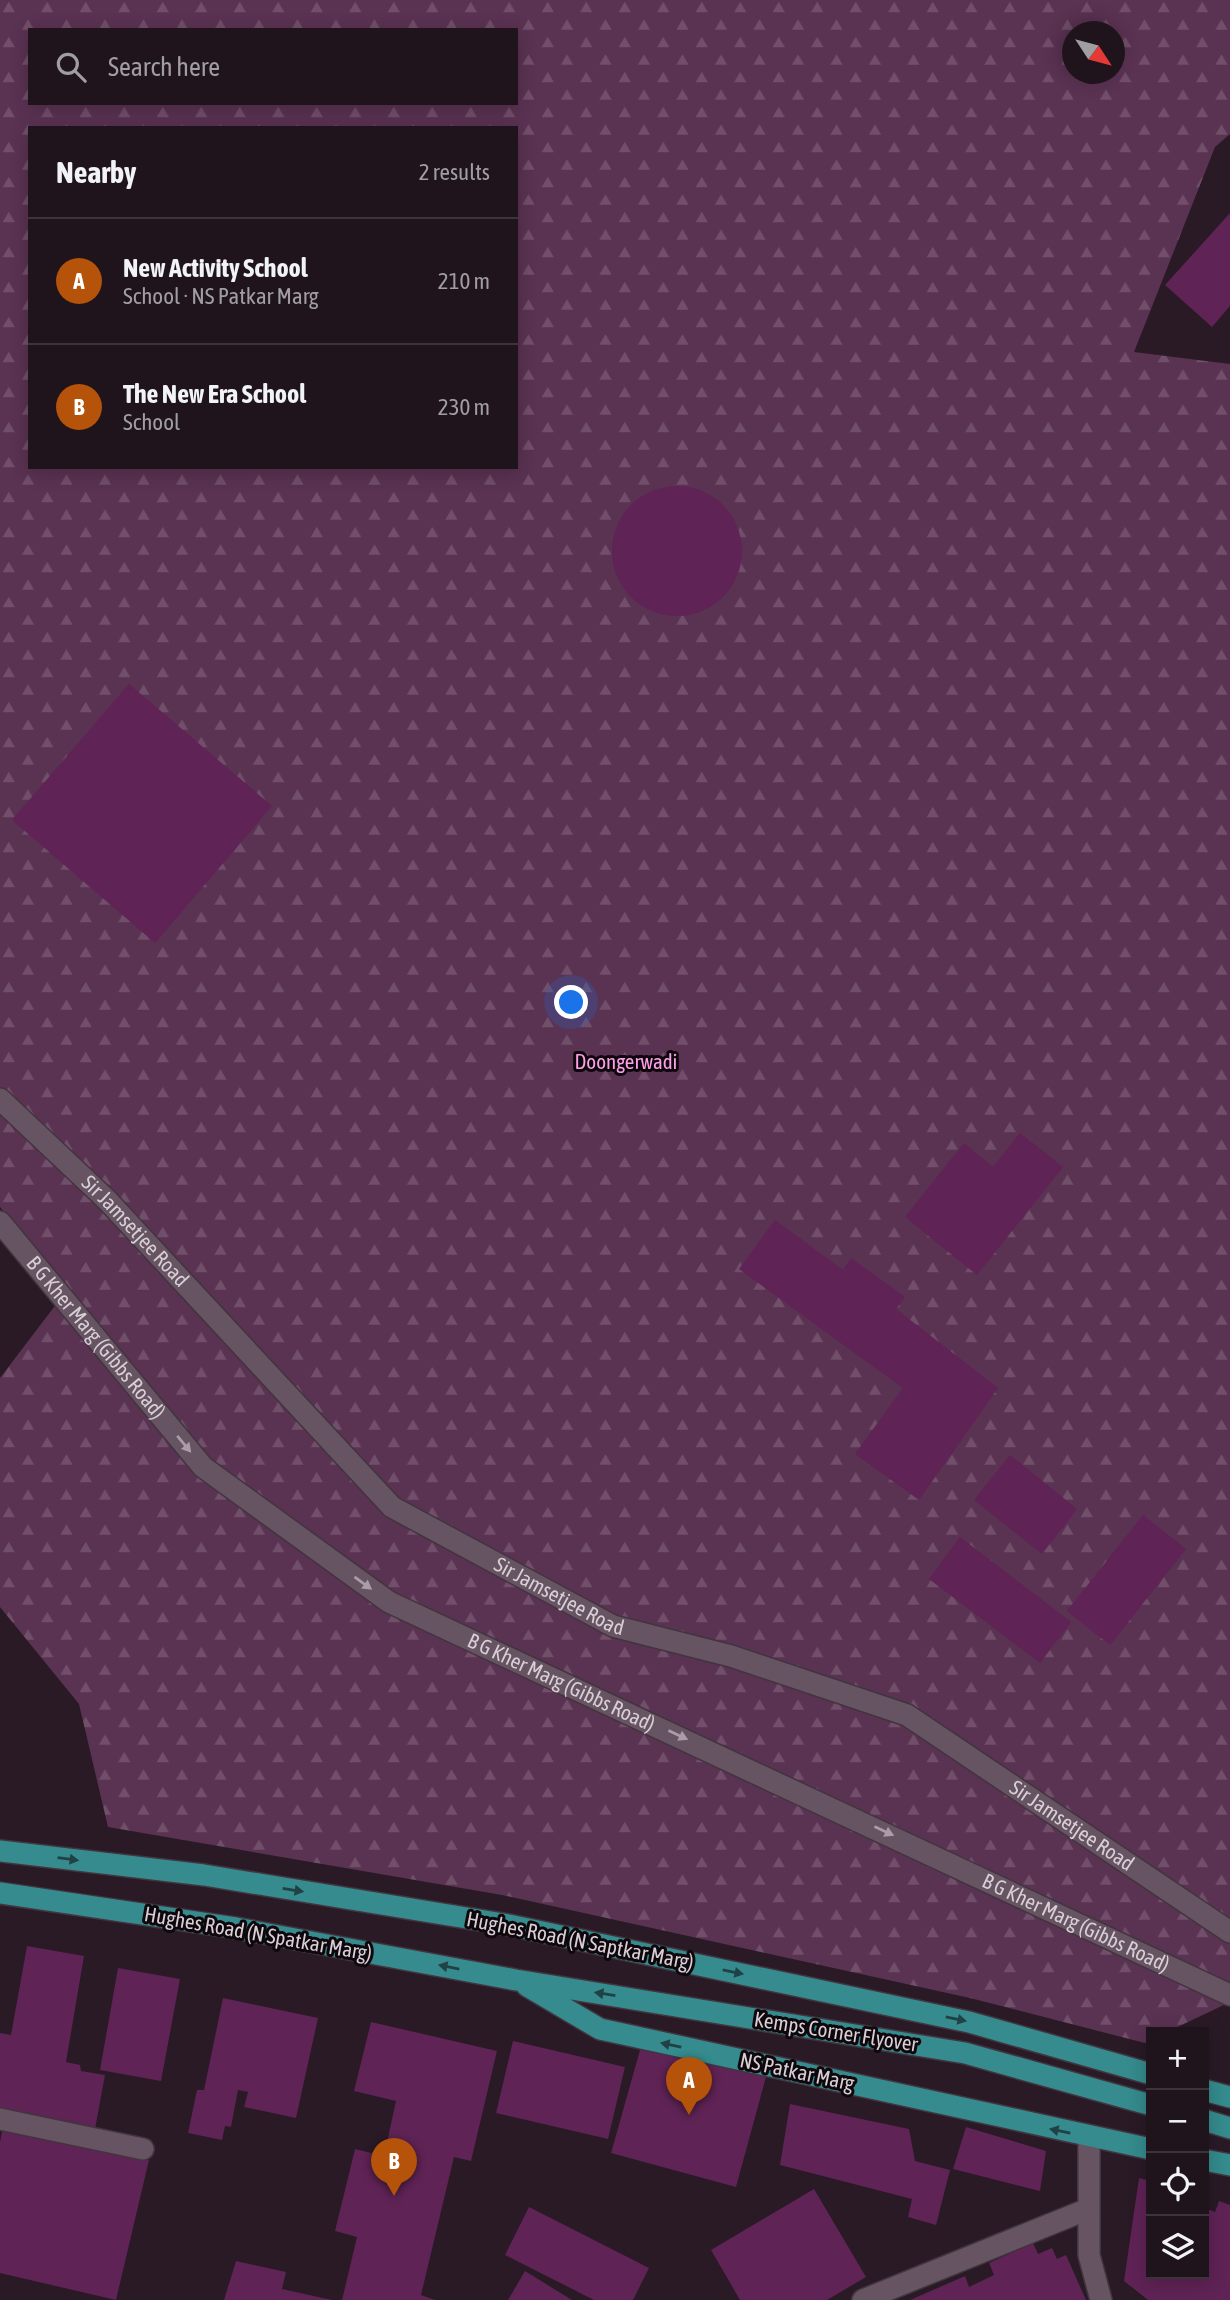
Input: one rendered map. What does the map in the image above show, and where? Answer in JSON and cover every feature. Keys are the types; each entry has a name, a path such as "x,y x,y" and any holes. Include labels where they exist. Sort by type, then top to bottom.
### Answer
{"main road":[{"name":"Hughes Road (N Saptkar Marg)","path":"0,1852 204,1875 509,1925 969,2022 1146,2073"},
{"name":"Hughes Road (N Spatkar Marg)","path":"0,1893 236,1927 516,1980"},
{"name":"Kemps Corner Flyover","path":"516,1980 965,2053 1146,2104"},
{"name":"NS Patkar Marg","path":"516,1980 600,2029 1146,2148"},
{"path":"1209,2091 1230,2097"},
{"path":"1209,2122 1230,2128"},
{"path":"1209,2161 1230,2165"}],"street":[{"name":"Sir Jamsetjee Road","path":"0,1098 107,1200 392,1507 613,1626 731,1656 907,1715 1230,1931"},
{"name":"B G Kher Marg (Gibbs Road)","path":"0,1222 203,1466 389,1602 1230,1995"},
{"path":"0,2119 143,2149"},
{"path":"1089,2137 1089,2255 1101,2300"},
{"path":"863,2300 1088,2209"}],"green space":[{"name":"Doongerwadi","path":"0,0 1230,0 1230,134 1215,147 1134,352 1230,364 1230,2002 1178,2027 1146,2027 1145,2043 970,1998 502,1895 108,1827 79,1704 0,1607 0,1378 67,1290 0,1207"}],"building":[{"path":"1230,213 1230,306 1212,327 1165,285"},
{"path":"677,486 702,491 723,505 737,526 742,551 737,576 723,597 702,611 677,616 652,611 631,597 617,576 612,551 617,526 631,505 652,491"},
{"path":"129,684 272,806 155,943 12,820"},
{"path":"1020,1133 1063,1167 977,1275 905,1217 964,1143 993,1167"},
{"path":"775,1220 843,1270 851,1258 905,1297 896,1309 998,1388 919,1500 855,1454 903,1388 739,1269"},
{"path":"1010,1455 1077,1509 1042,1554 974,1500"},
{"path":"1143,1515 1186,1549 1110,1645 1067,1611"},
{"path":"960,1537 1071,1622 1040,1663 929,1579"},
{"path":"27,1946 84,1956 66,2062 80,2065 81,2071 105,2075 95,2129 0,2114 0,2033 11,2035"},
{"path":"118,1968 180,1979 161,2081 100,2070"},
{"path":"223,1998 318,2018 296,2118 244,2107 248,2092 238,2090 231,2127 225,2126 222,2140 188,2133 197,2090 204,2090"},
{"path":"371,2022 497,2051 471,2161 454,2157 421,2295 435,2300 342,2300 357,2237 335,2231 355,2149 384,2156 396,2101 354,2091"},
{"path":"513,2041 625,2067 608,2139 496,2113"},
{"path":"642,2043 766,2077 736,2187 611,2153"},
{"path":"790,2104 909,2129 915,2161 950,2170 936,2225 908,2217 912,2199 780,2165"},
{"path":"3,2127 149,2160 116,2300 0,2273 0,2142"},
{"path":"966,2127 1046,2151 1040,2191 953,2169"},
{"path":"1139,2178 1146,2180 1146,2279 1209,2279 1209,2210 1215,2212 1219,2201 1230,2205 1230,2300 1148,2300 1124,2281"},
{"path":"814,2189 866,2277 827,2300 740,2300 711,2250"},
{"path":"529,2207 649,2268 633,2300 594,2300 505,2255"},
{"path":"1033,2243 1038,2254 1052,2248 1057,2259 1066,2255 1086,2300 910,2300 965,2276 969,2287 994,2275 989,2263"},
{"path":"236,2261 286,2272 282,2289 332,2300 224,2300"},
{"path":"525,2271 572,2300 508,2300"}],"place":[{"name":"New Activity School","path":"689,2115"},
{"name":"The New Era School","path":"394,2196"}]}
